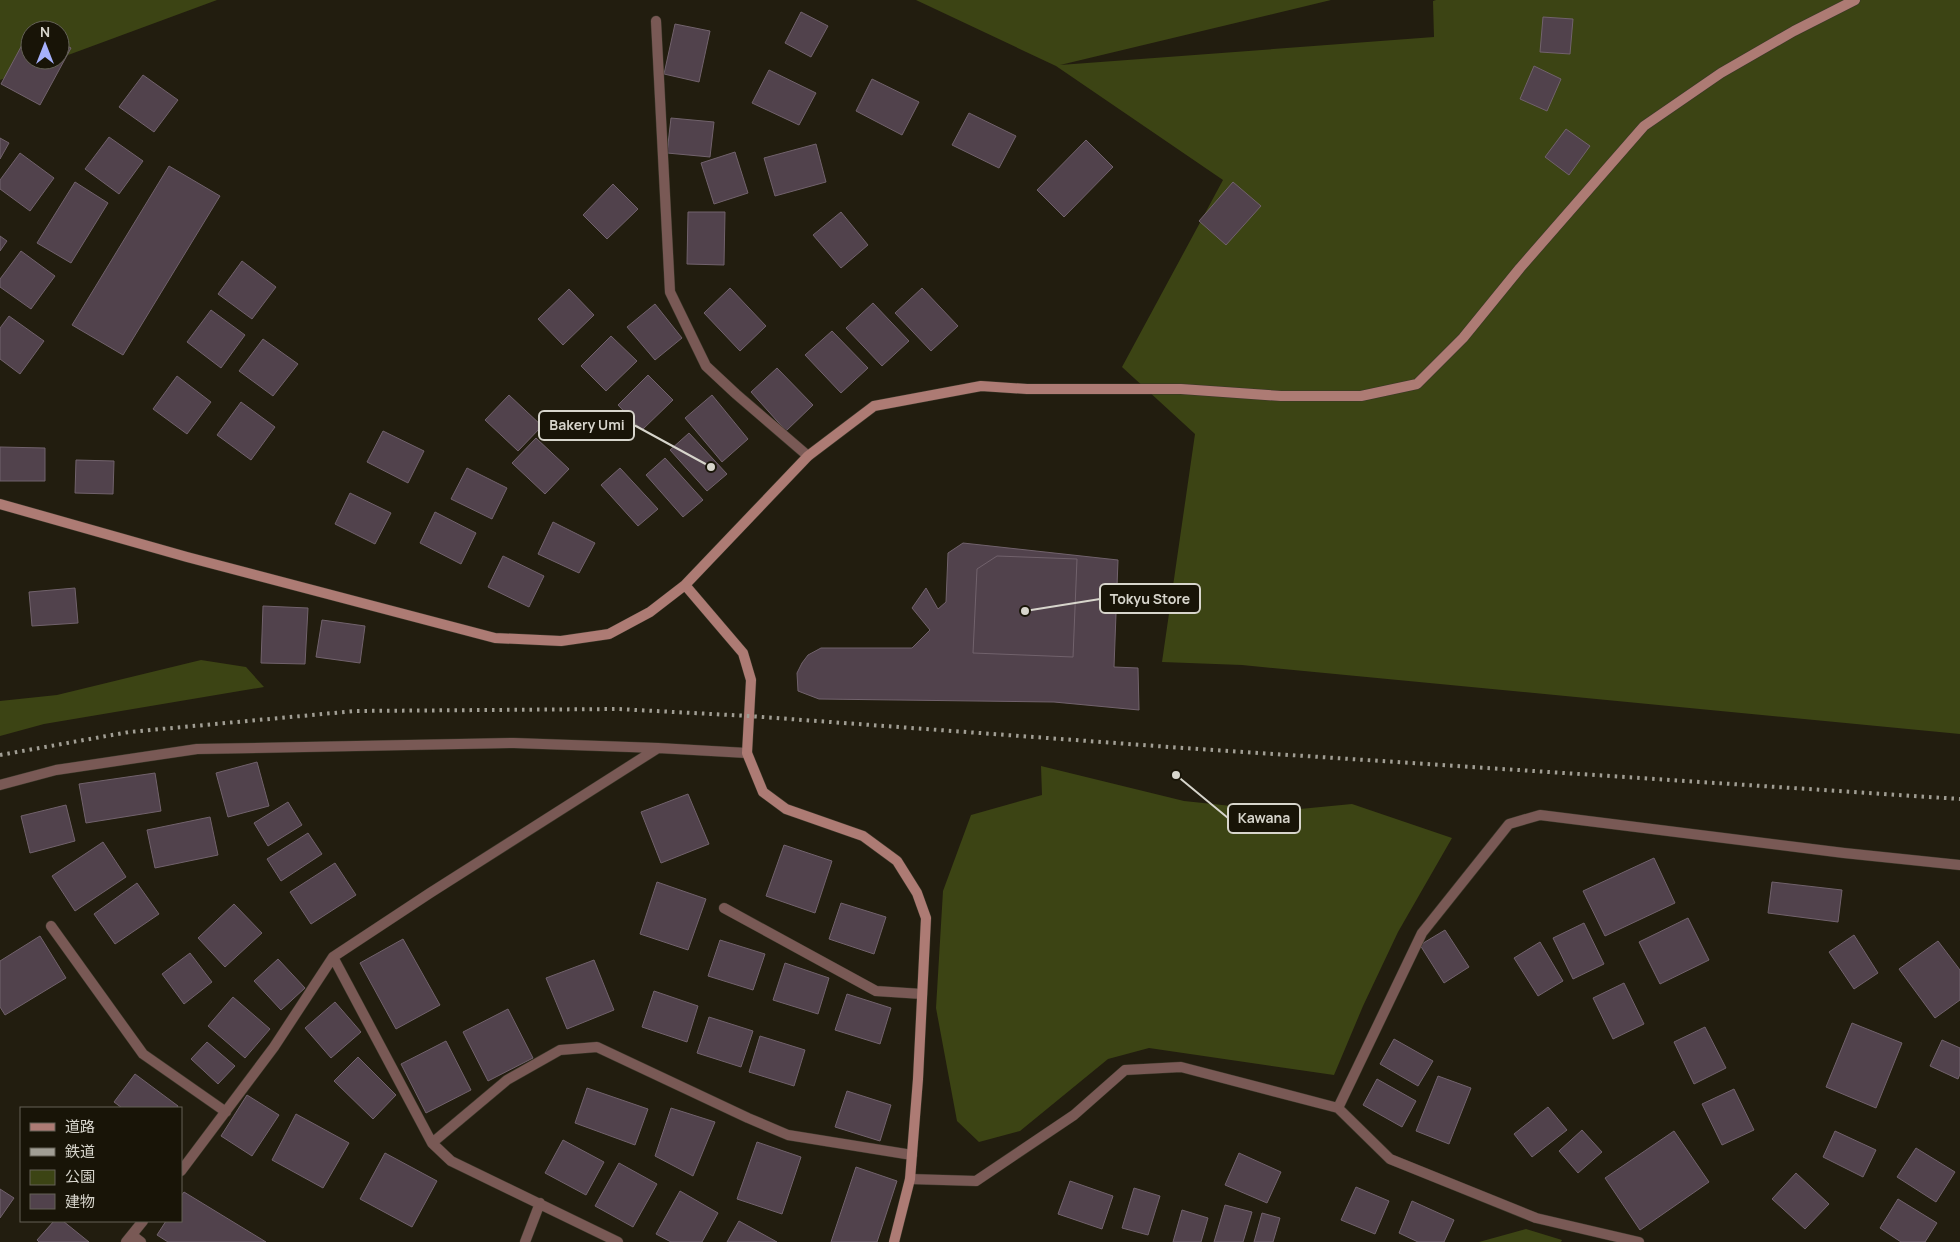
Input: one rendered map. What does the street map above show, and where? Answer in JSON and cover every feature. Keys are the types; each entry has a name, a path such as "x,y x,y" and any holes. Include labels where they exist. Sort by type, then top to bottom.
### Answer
{"street":[{"path":"0,504 187,557 495,638 561,641 609,634 650,612 685,585 808,456 874,406 981,386 1027,389 1180,389 1281,396 1361,396 1417,384 1463,338 1520,268 1644,126 1721,73 1794,31 1855,0"},
{"path":"656,21 670,292 706,366 808,456"},
{"path":"685,585 743,653 751,680 747,753 763,792 786,809 862,836 897,861 917,893 926,918 918,1079 910,1179 894,1242"},
{"path":"0,785 56,770 196,748 514,743 747,753"},
{"path":"182,1170 274,1047 333,958 430,893 658,748"},
{"path":"1338,1108 1422,933 1509,824 1540,815 1844,853 1960,865"},
{"path":"724,908 876,991 922,994"},
{"path":"51,926 143,1054 226,1112"},
{"path":"333,958 432,1143 451,1161 618,1242"},
{"path":"432,1143 507,1080 560,1050 597,1047 788,1135 912,1154"},
{"path":"910,1179 976,1181 1074,1115 1125,1070 1181,1067 1338,1108 1390,1159 1536,1218 1639,1242"},
{"path":"525,1242 540,1203"},
{"path":"141,1242 129,1239 142,1222"}],"green space":[{"path":"0,0 217,0 70,54 70,20 20,20 20,70 28,70 0,80"},
{"path":"916,0 1331,0 1060,65 1434,37 1433,1 1436,0 1960,0 1960,734 1242,665 1162,662 1195,434 1122,367 1223,180 1056,66"},
{"path":"201,660 246,667 264,687 44,724 0,736 0,701 57,695"},
{"path":"1041,766 1184,801 1279,811 1352,804 1452,838 1398,932 1363,1006 1334,1075 1149,1048 1108,1059 1020,1131 979,1142 957,1121 936,1008 943,891 971,815 1042,795"},
{"path":"1526,1229 1562,1240 1561,1242 1479,1242"}],"building":[{"path":"801,12 828,26 811,57 785,43"},
{"path":"1543,17 1573,19 1570,54 1540,52"},
{"path":"675,24 710,31 699,82 664,74"},
{"path":"20,49 20,70 59,70 40,105 1,84"},
{"path":"1534,66 1561,79 1547,111 1520,99"},
{"path":"769,70 816,93 799,125 752,103"},
{"path":"143,75 178,100 154,132 119,107"},
{"path":"872,79 919,102 902,135 856,111"},
{"path":"969,113 1016,136 999,168 952,145"},
{"path":"671,118 714,122 710,157 667,153"},
{"path":"1566,129 1590,146 1569,175 1545,157"},
{"path":"109,137 143,161 119,194 85,169"},
{"path":"0,138 9,143 0,159"},
{"path":"1086,140 1113,167 1064,217 1037,190"},
{"path":"816,144 826,182 775,196 764,158"},
{"path":"735,152 748,193 714,204 701,163"},
{"path":"20,153 54,178 30,211 0,189 0,180"},
{"path":"169,166 220,196 123,355 72,325"},
{"path":"75,182 108,203 71,263 37,243"},
{"path":"1233,182 1261,206 1226,245 1199,221"},
{"path":"613,184 638,209 607,239 583,215"},
{"path":"688,212 725,212 724,265 687,264"},
{"path":"841,212 868,245 841,268 813,235"},
{"path":"0,236 7,241 0,251"},
{"path":"21,251 55,276 31,309 0,287 0,279"},
{"path":"242,261 276,287 252,319 218,294"},
{"path":"730,288 766,326 740,351 704,313"},
{"path":"922,288 958,326 931,351 895,313"},
{"path":"569,289 594,315 563,345 538,319"},
{"path":"873,303 909,341 882,366 846,328"},
{"path":"655,304 682,338 655,360 627,327"},
{"path":"211,310 245,335 221,368 187,342"},
{"path":"9,316 44,341 20,374 0,359 0,328"},
{"path":"832,331 868,368 841,393 805,355"},
{"path":"611,336 637,361 606,391 581,366"},
{"path":"263,339 298,364 273,396 239,371"},
{"path":"777,368 813,405 786,431 751,392"},
{"path":"648,375 673,400 642,430 618,405"},
{"path":"177,376 211,402 187,434 153,409"},
{"path":"509,395 542,426 518,451 485,420"},
{"path":"712,395 748,439 722,462 685,418"},
{"path":"241,402 275,427 251,460 217,435"},
{"path":"383,431 424,451 408,483 367,462"},
{"path":"689,433 727,474 707,491 670,450"},
{"path":"536,438 569,469 545,494 512,463"},
{"path":"0,447 45,448 45,481 0,481"},
{"path":"665,458 703,500 683,517 646,475"},
{"path":"76,460 114,461 113,494 75,493"},
{"path":"467,468 507,488 492,519 451,499"},
{"path":"620,468 658,509 638,526 601,485"},
{"path":"350,493 391,513 375,544 335,524"},
{"path":"435,512 476,533 461,564 420,543"},
{"path":"553,522 595,543 579,573 538,554"},
{"path":"963,543 1118,560 1114,667 1138,668 1139,710 1054,702 819,699 798,691 797,673 802,663 808,655 821,648 912,648 930,630 912,608 926,588 938,609 946,602 948,553"},
{"path":"503,556 544,576 529,607 488,587"},
{"path":"997,556 1077,559 1073,657 973,653 977,569"},
{"path":"75,588 78,623 32,626 29,592"},
{"path":"263,606 308,608 305,664 261,663"},
{"path":"322,620 365,626 360,663 316,657"},
{"path":"257,762 269,806 228,817 216,773"},
{"path":"155,773 161,811 86,823 79,784"},
{"path":"688,794 709,844 661,863 641,812"},
{"path":"288,802 302,825 268,846 254,823"},
{"path":"66,805 75,841 30,853 21,816"},
{"path":"210,817 218,855 155,868 147,830"},
{"path":"308,833 322,854 281,881 267,859"},
{"path":"103,842 126,877 75,911 52,876"},
{"path":"784,845 832,861 815,913 766,896"},
{"path":"1654,858 1675,903 1605,936 1583,891"},
{"path":"335,863 356,895 311,924 290,892"},
{"path":"657,882 706,899 688,950 640,934"},
{"path":"1772,882 1842,890 1838,922 1768,913"},
{"path":"137,883 159,914 115,944 94,914"},
{"path":"841,903 886,917 874,954 829,939"},
{"path":"234,904 262,933 225,967 198,938"},
{"path":"1688,918 1709,960 1660,984 1639,942"},
{"path":"1584,923 1604,964 1573,979 1553,938"},
{"path":"1445,930 1469,967 1444,983 1420,945"},
{"path":"1854,935 1878,973 1854,989 1829,952"},
{"path":"40,936 66,978 5,1015 0,1007 0,961"},
{"path":"403,939 440,1005 396,1029 360,963"},
{"path":"720,940 765,954 753,990 708,976"},
{"path":"1938,941 1960,970 1960,1000 1935,1018 1899,969"},
{"path":"1540,942 1563,981 1538,996 1514,958"},
{"path":"190,953 212,982 184,1004 162,974"},
{"path":"278,959 305,988 281,1010 254,981"},
{"path":"594,960 614,1010 567,1029 546,978"},
{"path":"785,963 829,978 818,1014 773,1000"},
{"path":"1624,983 1644,1024 1613,1039 1593,998"},
{"path":"654,991 698,1006 687,1042 642,1027"},
{"path":"847,994 891,1008 880,1044 835,1030"},
{"path":"233,997 270,1029 245,1058 208,1026"},
{"path":"335,1002 361,1032 331,1058 305,1028"},
{"path":"508,1009 533,1058 488,1081 463,1032"},
{"path":"709,1017 753,1031 741,1067 697,1053"},
{"path":"1852,1023 1902,1043 1876,1108 1826,1087"},
{"path":"1705,1027 1726,1068 1694,1084 1674,1042"},
{"path":"760,1036 805,1050 794,1086 749,1072"},
{"path":"1394,1039 1433,1061 1418,1086 1380,1064"},
{"path":"1942,1040 1960,1048 1960,1074 1958,1079 1930,1066"},
{"path":"446,1041 471,1090 426,1113 401,1064"},
{"path":"207,1042 235,1066 218,1084 191,1059"},
{"path":"358,1057 396,1095 373,1119 334,1081"},
{"path":"135,1074 178,1106 121,1107 114,1102"},
{"path":"1438,1076 1471,1088 1449,1144 1416,1131"},
{"path":"1377,1079 1416,1101 1402,1127 1363,1105"},
{"path":"587,1088 648,1109 635,1145 575,1123"},
{"path":"1734,1089 1754,1130 1722,1145 1702,1104"},
{"path":"847,1091 891,1105 880,1141 835,1127"},
{"path":"247,1095 279,1115 252,1156 221,1136"},
{"path":"1548,1107 1567,1130 1532,1157 1514,1134"},
{"path":"671,1108 715,1122 693,1176 655,1156"},
{"path":"296,1114 349,1143 323,1188 272,1160"},
{"path":"1582,1130 1602,1152 1578,1173 1559,1151"},
{"path":"1674,1131 1709,1182 1640,1230 1605,1178"},
{"path":"1835,1131 1876,1150 1863,1177 1823,1157"},
{"path":"563,1140 604,1162 586,1195 545,1173"},
{"path":"757,1142 801,1157 782,1214 737,1199"},
{"path":"1916,1148 1955,1172 1936,1202 1897,1177"},
{"path":"385,1153 437,1181 412,1227 360,1199"},
{"path":"1239,1153 1281,1172 1267,1203 1225,1185"},
{"path":"619,1163 657,1184 633,1227 595,1206"},
{"path":"856,1167 897,1181 877,1242 831,1242"},
{"path":"1796,1173 1829,1204 1805,1229 1772,1199"},
{"path":"1070,1181 1113,1196 1102,1229 1058,1214"},
{"path":"1356,1187 1389,1201 1375,1234 1341,1220"},
{"path":"1134,1188 1160,1196 1148,1235 1122,1228"},
{"path":"0,1189 14,1198 0,1218"},
{"path":"680,1191 718,1213 702,1242 671,1242 656,1234"},
{"path":"184,1192 266,1242 168,1242 157,1235 165,1222 182,1222 182,1195"},
{"path":"1898,1199 1937,1223 1925,1242 1901,1242 1880,1228"},
{"path":"1412,1201 1454,1220 1444,1242 1418,1242 1399,1233"},
{"path":"1225,1205 1252,1212 1243,1242 1214,1242"},
{"path":"1182,1210 1208,1218 1201,1242 1173,1242"},
{"path":"1262,1213 1280,1218 1273,1242 1254,1242"},
{"path":"739,1221 777,1242 727,1242"},
{"path":"53,1222 64,1222 89,1242 39,1242 37,1240"}],"railway":[{"path":"0,755 129,732 355,711 618,709 749,716 1183,748 1960,799"}],"place":[{"name":"Bakery Umi","path":"711,467"},
{"name":"Tokyu Store","path":"1025,611"},
{"name":"Kawana","path":"1176,775"}]}
